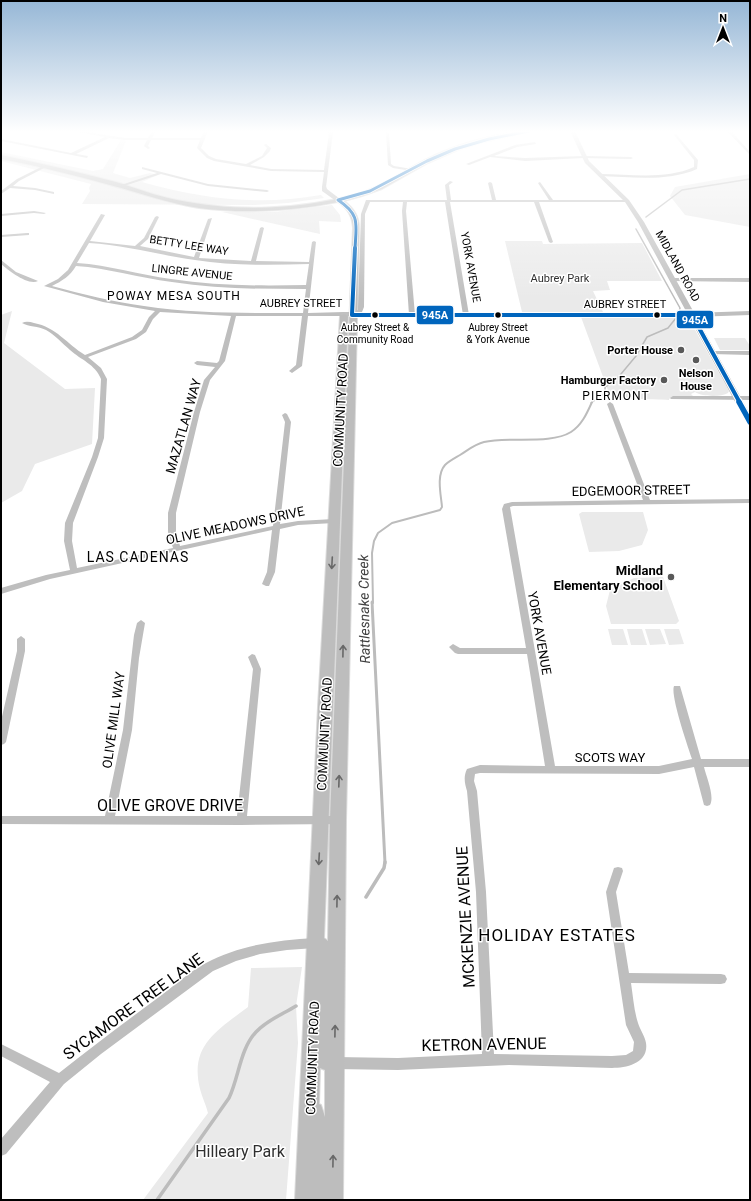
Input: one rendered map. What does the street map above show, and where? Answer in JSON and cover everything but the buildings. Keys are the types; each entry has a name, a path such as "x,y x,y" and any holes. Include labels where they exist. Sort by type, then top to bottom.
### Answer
{"main road":[{"path":"126,187 176,202 221,208 276,208 338,200 370,191 378,187"},
{"path":"324,187 324,190 338,200"},
{"name":"MIDLAND ROAD","path":"613,187 627,201 640,222 714,354 750,422"},
{"name":"COMMUNITY ROAD","path":"333,1200 338,820 348,477 349,228 347,218 338,205 338,200"},
{"name":"COMMUNITY ROAD","path":"305,1200 310,1105 320,820 334,520 348,314"},
{"name":"AUBREY STREET","path":"348,314 692,315"},
{"path":"334,520 340,517 341,487 348,477"},
{"path":"334,520 341,523 340,550 346,558"},
{"path":"315,943 322,945 326,953 326,998 335,1012"},
{"path":"314,988 322,1009 323,1056 326,1061 335,1063"},
{"path":"310,1105 315,1114 320,1137 317,1200"}],"street":[{"path":"1,193 8,187"},
{"path":"9,187 35,189 53,193"},
{"path":"228,187 266,191"},
{"name":"YORK AVENUE","path":"447,187 448,201 466,315"},
{"path":"491,187 494,201"},
{"path":"543,187 552,201"},
{"path":"348,314 360,311 361,307 364,214 368,201 627,201"},
{"path":"405,201 404,211 412,315"},
{"path":"536,201 551,242"},
{"path":"1,215 34,212 44,213"},
{"path":"74,264 103,215"},
{"path":"136,246 146,239 156,217"},
{"path":"196,259 210,219"},
{"path":"253,263 262,228"},
{"path":"1,236 27,234"},
{"name":"BETTY LEE WAY","path":"87,242 136,246 196,259 253,263 312,263"},
{"path":"292,371 299,366 314,242"},
{"path":"1,261 14,273 35,281"},
{"name":"AUBREY STREET","path":"74,264 70,271 60,280 47,286 101,300 159,310 234,314 348,314"},
{"name":"LINGRE AVENUE","path":"74,264 105,267 146,277 210,285 309,287"},
{"path":"673,280 750,280"},
{"path":"84,357 134,338 144,331 151,318 159,310"},
{"name":"AUBREY STREET","path":"692,315 750,313"},
{"name":"MAZATLAN WAY","path":"177,549 172,532 172,513 201,399 207,380 222,360 234,314"},
{"path":"25,323 35,324 50,330 71,349 92,362 101,371 104,379 101,438 69,523 68,541 74,572"},
{"path":"714,354 750,354"},
{"path":"197,363 217,366"},
{"path":"673,398 750,398"},
{"path":"610,404 647,501"},
{"path":"266,584 271,572 278,527 288,422 285,416"},
{"name":"EDGEMOOR STREET","path":"512,504 640,503 647,501 750,501"},
{"name":"YORK AVENUE","path":"512,504 507,506 506,509 551,770"},
{"name":"OLIVE MEADOWS DRIVE","path":"1,591 48,577 278,527 298,523 334,520"},
{"name":"OLIVE MILL WAY","path":"109,820 129,718 134,654 141,623"},
{"path":"1,742 21,651 21,639"},
{"path":"452,647 458,651 530,651"},
{"path":"241,821 257,669 252,657"},
{"path":"677,688 679,700 705,787 707,802"},
{"name":"SCOTS WAY","path":"470,772 480,769 659,770 684,764 750,763"},
{"name":"MCKENZIE AVENUE","path":"470,772 469,781 472,791 481,892 488,1060"},
{"name":"OLIVE GROVE DRIVE","path":"1,820 338,820"},
{"path":"618,871 613,883 612,892 625,978 721,979"},
{"name":"SYCAMORE TREE LANE","path":"1,1149 60,1080 97,1050 209,967 248,951 315,943"},
{"name":"KETRON AVENUE","path":"335,1063 398,1064 527,1059 622,1063 633,1058 639,1052 640,1042 632,1025 625,978"},
{"path":"1,1050 60,1080"}],"green space":[{"path":"161,187 187,193 231,199 253,200 275,200 321,195 324,198 288,203 254,205 82,204 90,191 89,188"},
{"path":"675,187 750,187 750,227 685,215 670,196"},
{"path":"332,205 340,215 341,222 319,221 320,234 222,212 274,212"},
{"name":"Aubrey Park","path":"505,241 542,241 543,244 642,243 662,281 607,281 610,290 593,291 603,312 522,312"},
{"path":"12,311 4,343 65,389 95,388 92,444 35,464 22,491 1,503 1,315"},
{"path":"581,317 683,317 689,319 729,391 728,393 712,396 698,394 695,392 691,394 694,397 672,397 669,400 617,400 609,393"},
{"path":"714,338 745,338 750,346 750,350 720,350"},
{"path":"582,512 643,512 648,530 642,545 619,551 589,552 579,514"},
{"path":"663,577 679,621 676,624 611,624 606,606 610,590 634,578"},
{"path":"608,629 623,629 628,645 612,645"},
{"path":"627,629 642,629 647,645 631,645"},
{"path":"645,629 660,629 666,644 650,645"},
{"path":"664,629 679,629 684,644 669,645"},
{"name":"Hilleary Park","path":"302,967 296,1006 298,1043 286,1200 143,1200 208,1113 200,1089 198,1074 202,1050 217,1031 248,1007 251,968"}],"waterway":[{"name":"Rattlesnake Creek","path":"646,217 682,190 700,187"},
{"name":"Rattlesnake Creek","path":"636,229 680,308 679,312"},
{"name":"Rattlesnake Creek","path":"592,402 605,393 605,387 616,380 636,356 647,337 668,328 676,318"},
{"name":"Rattlesnake Creek","path":"373,603 372,553 374,541 378,533 392,523 440,510 442,507 440,480 442,469 445,465 472,447 484,442 494,440 541,439 562,436 571,432 578,426 592,402"},
{"name":"Rattlesnake Creek","path":"372,602 385,862"},
{"name":"Rattlesnake Creek","path":"366,897 384,868 385,862"},
{"name":"Rattlesnake Creek","path":"157,1200 229,1098 246,1047 256,1032 265,1024 296,1006"}],"transit line":[{"name":"945A","path":"338,200 370,191 378,187"},
{"name":"945A","path":"338,200 349,207 356,219 352,315 692,315 750,422"}],"place":[{"name":"Aubrey Street & Community Road","path":"375,315"},
{"name":"Aubrey Street & York Avenue","path":"498,315"},
{"name":"Porter House","path":"681,350"},
{"name":"Nelson House","path":"696,360"},
{"name":"Hamburger Factory","path":"664,380"},
{"name":"Midland Elementary School","path":"671,577"}],"district":[{"name":"POWAY MESA SOUTH","path":"174,296"},
{"name":"PIERMONT","path":"616,396"},
{"name":"LAS CADENAS","path":"138,557"},
{"name":"HOLIDAY ESTATES","path":"557,935"}]}
